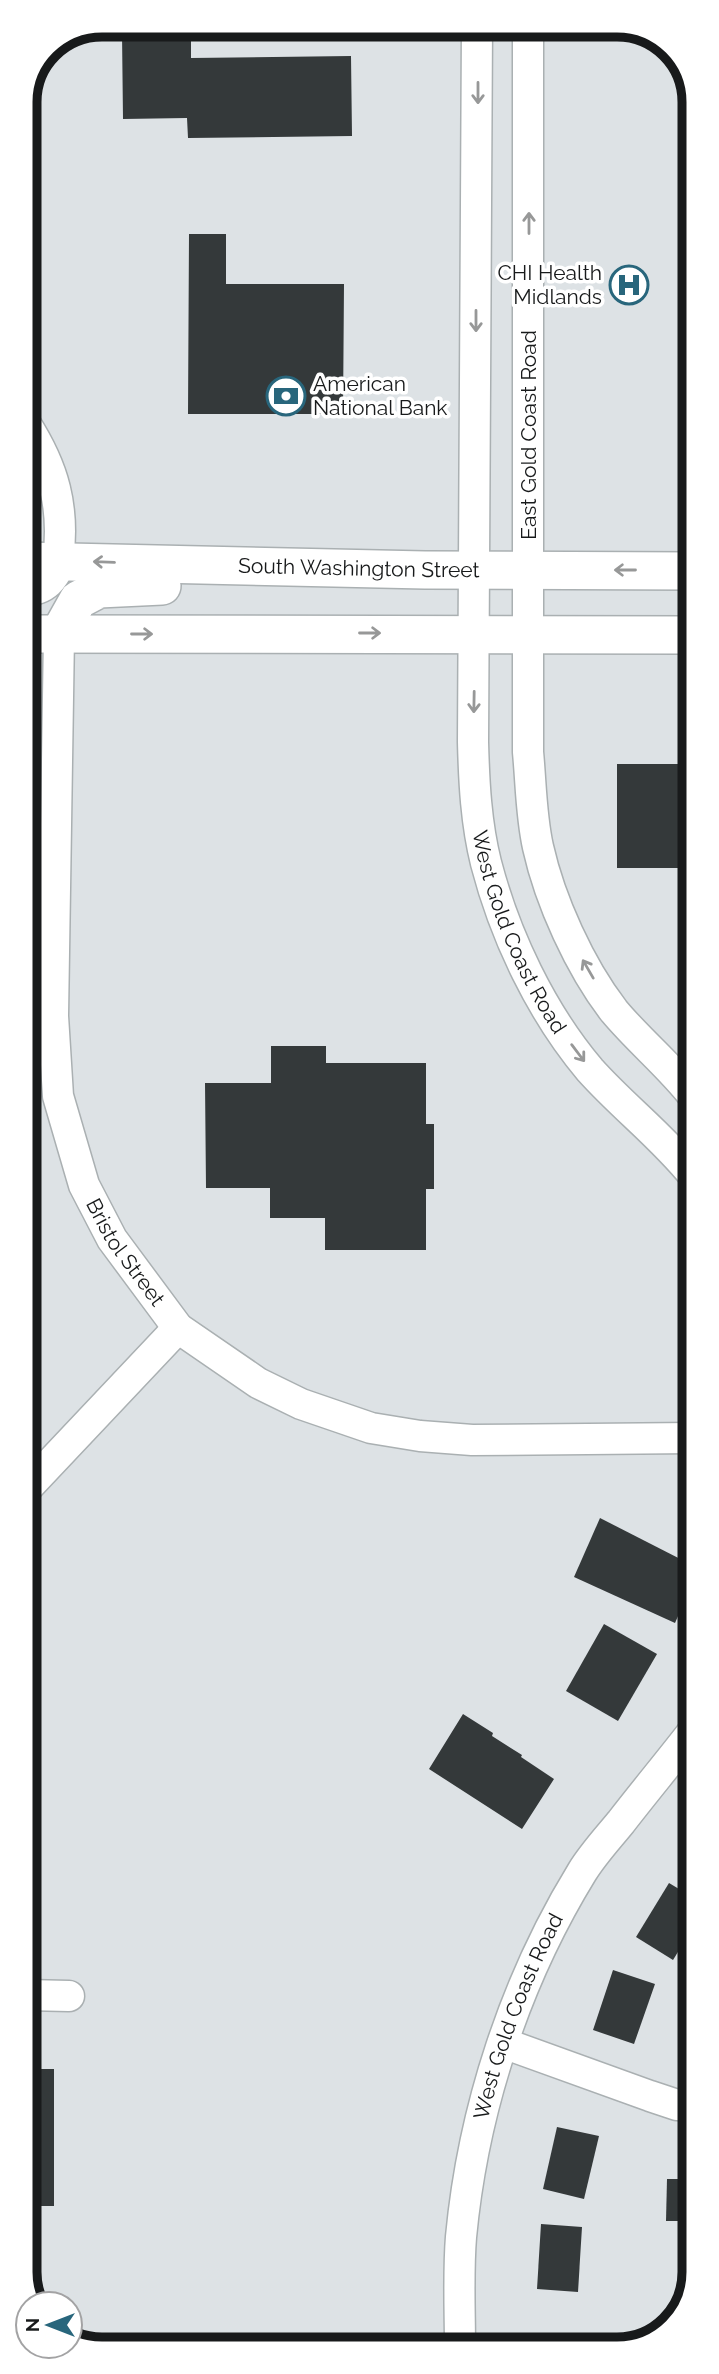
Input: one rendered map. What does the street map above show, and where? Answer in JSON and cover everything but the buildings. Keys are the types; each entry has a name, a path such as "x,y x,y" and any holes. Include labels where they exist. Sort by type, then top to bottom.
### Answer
{"main road":[{"name":"South Washington Street","path":"42,561 330,568 682,571"},
{"path":"37,584 50,578 42,561"},
{"path":"42,634 78,600 99,589 128,586 300,586 330,568"},
{"path":"42,634 682,635"}],"street":[{"path":"475,633 477,37"},
{"name":"East Gold Coast Road","path":"527,634 528,37"},
{"path":"37,444 49,466 56,489 61,536 42,561"},
{"name":"West Gold Coast Road","path":"475,633 474,785 486,861 501,911 556,1024 590,1069 632,1114 682,1161"},
{"name":"Bristol Street","path":"42,634 53,1016 58,1097 84,1185 112,1238 178,1328 258,1383 300,1404 371,1427 420,1436 472,1440 682,1438"},
{"name":"West Gold Coast Road","path":"527,634 528,752 532,803 538,847 552,893 572,941 614,1010 682,1084"},
{"path":"37,1477 178,1328"},
{"name":"West Gold Coast Road","path":"460,2337 461,2238 466,2196 478,2129 503,2043 532,1968 555,1918 583,1869 682,1745"},
{"path":"37,1996 69,1996"},
{"path":"503,2043 682,2105"}],"place":[{"name":"CHI Health Midlands","path":"629,285"},
{"name":"American National Bank","path":"286,396"}]}
